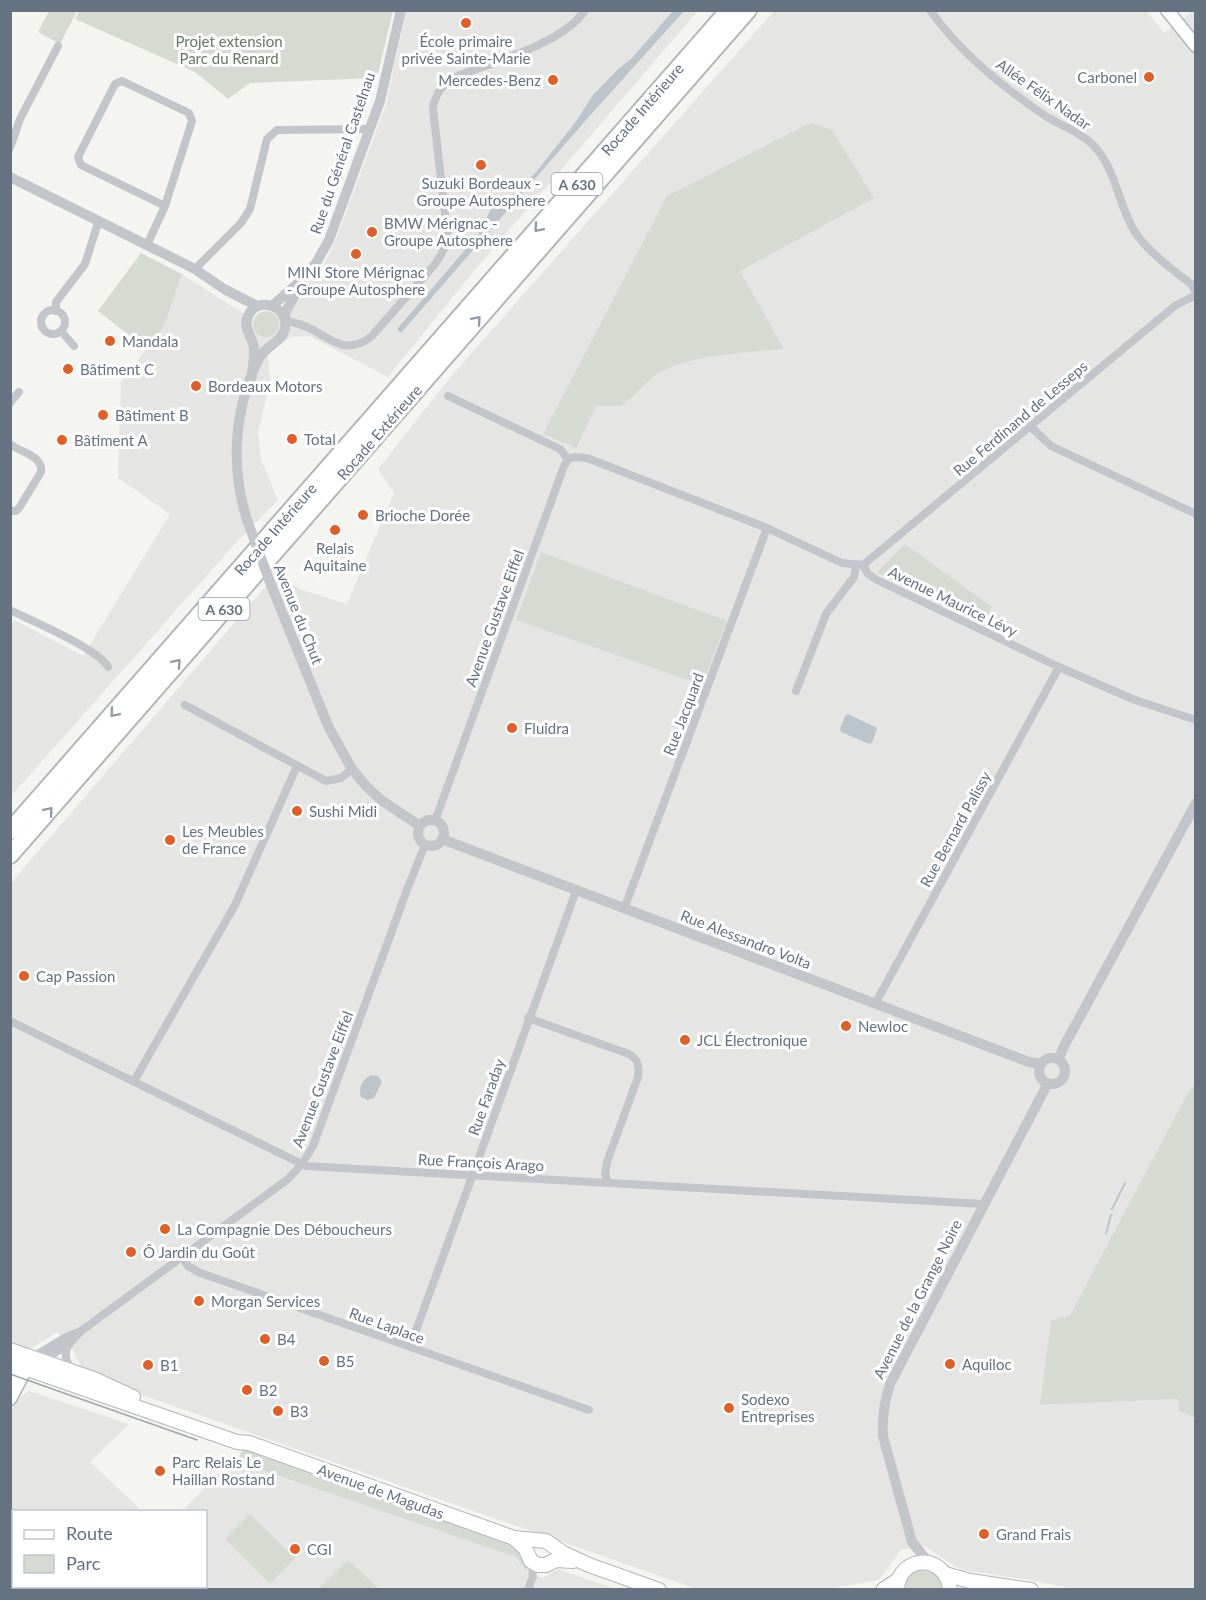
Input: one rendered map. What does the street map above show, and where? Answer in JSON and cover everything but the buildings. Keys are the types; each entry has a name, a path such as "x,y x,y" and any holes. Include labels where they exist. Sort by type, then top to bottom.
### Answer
{"highway":[{"name":"Rocade Intérieure","path":"10,831 729,10"},
{"name":"Rocade Extérieure","path":"10,855 748,10"},
{"path":"728,33 743,28 759,10"}],"main road":[{"path":"1167,10 1196,46"},
{"path":"10,1381 25,1361"},
{"path":"25,1361 93,1386 113,1388"},
{"path":"10,1399 25,1361"},
{"name":"Avenue de Magudas","path":"25,1361 76,1372 141,1401 239,1436 249,1443"},
{"name":"Avenue de Magudas","path":"25,1361 237,1442 249,1443 514,1538 538,1556 589,1565"},
{"name":"Avenue de Magudas","path":"538,1556 543,1540 562,1553 589,1565 659,1590"},
{"path":"883,1590 900,1580 919,1562 976,1582 1031,1590"},
{"path":"940,1569 950,1590"}],"street":[{"name":"Rue du Général Castelnau","path":"395,31 397,10"},
{"name":"Rue du Général Castelnau","path":"285,319 285,310 329,240 380,101 401,10"},
{"path":"285,319 310,328 343,345 358,344 371,337 435,264 446,244 447,231 433,109 436,93 446,82 457,76 557,37 573,25 585,10"},
{"name":"Allée Félix Nadar","path":"930,10 947,34 1002,85 1048,118 1092,144 1103,158 1134,231 1146,245 1191,284 1196,293"},
{"path":"10,148 20,119 58,46"},
{"path":"147,244 165,206 192,121 189,113 122,81 115,84 78,157 81,165 165,206"},
{"path":"195,269 241,223 250,209 270,134 277,130 369,129"},
{"path":"10,177 195,269 224,289 257,306 272,306 282,313 285,319 284,333"},
{"path":"56,311 56,302 85,264 99,220"},
{"name":"Rue du Général Castelnau","path":"272,306 304,278"},
{"path":"224,289 240,307 250,337 260,344 272,343 298,325"},
{"name":"Rue Ferdinand de Lesseps","path":"860,565 1031,427 1176,305 1196,293"},
{"path":"246,320 251,310 257,306"},
{"path":"52,310 64,317 65,325 61,331 50,333 42,325 45,314 52,310"},
{"path":"61,331 74,346"},
{"name":"Avenue du Chut","path":"250,337 254,346 252,376"},
{"name":"Avenue du Chut","path":"272,343 260,357 252,376 236,441 238,487 247,520 329,728 352,769 381,800 420,825"},
{"path":"10,403 20,392"},
{"path":"448,396 560,449 568,459"},
{"path":"1031,427 1051,446 1196,514"},
{"path":"10,444 37,459 42,466 41,472 19,508 16,511 10,511"},
{"name":"Avenue Maurice Lévy","path":"568,459 587,458 767,528 842,563 860,565 877,580 1059,667 1135,700 1196,720"},
{"name":"Avenue Gustave Eiffel","path":"435,821 568,459"},
{"name":"Rue Jacquard","path":"624,909 767,528"},
{"path":"796,691 826,614 854,577 860,565"},
{"path":"10,610 87,649 105,660 108,667"},
{"name":"Rue Bernard Palissy","path":"875,1004 1059,667"},
{"path":"185,705 326,781 336,780 352,769"},
{"path":"134,1081 235,905 297,766"},
{"path":"1059,1059 1196,803"},
{"path":"427,821 435,821 443,828 442,839 433,846 425,845 418,834 420,825 427,821"},
{"name":"Rue Alessandro Volta","path":"442,839 1029,1062 1040,1064"},
{"name":"Avenue Gustave Eiffel","path":"25,1361 69,1344 81,1331 288,1179 302,1164 313,1146 425,845"},
{"name":"Rue Faraday","path":"410,1347 576,891"},
{"path":"528,1018 629,1054 637,1061 640,1069 638,1077 607,1162 605,1174 608,1183"},
{"name":"Rue François Arago","path":"10,1021 312,1167 983,1204"},
{"path":"1051,1058 1059,1059 1064,1066 1065,1074 1060,1081 1048,1083 1039,1075 1040,1064 1051,1058"},
{"name":"Avenue de la Grange Noire","path":"900,1580 910,1559 912,1542 883,1436 884,1402 890,1384 1048,1083"},
{"name":"Rue Laplace","path":"182,1257 188,1266 198,1272 589,1410"},
{"name":"Avenue Gustave Eiffel","path":"25,1361 81,1331"},
{"path":"69,1344 65,1352 66,1357 70,1367 76,1372"},
{"name":"Avenue de la Grange Noire","path":"912,1542 940,1569"},
{"path":"528,1590 538,1556"}],"shaded area":[{"path":"406,11 698,11 478,266 388,377 309,336 291,337 268,354 270,382 258,433 261,460 278,500 233,546 11,796 10,627 14,620 83,656 170,514 118,478 121,382 165,324 182,274 258,323 273,323 321,269 335,242 386,104"},
{"path":"673,11 684,11 401,333 397,329 478,235 492,207 519,190 537,171 577,120 592,96 631,59"},
{"path":"774,11 1146,11 1164,33 1192,12 1195,14 1195,1083 1070,1315 1040,1405 1178,1399 1179,1411 1195,1418 1195,1589 1074,1589 961,1570 924,1546 901,1550 879,1580 826,1589 697,1589 142,1395 81,1367 72,1349 57,1332 32,1348 11,1344 11,883 277,573 299,589 347,604 394,493 378,469 453,374"},
{"path":"848,714 877,728 872,743 869,744 841,732 845,716"},
{"path":"371,1075 378,1076 382,1082 374,1098 367,1100 361,1097 360,1087"},
{"path":"29,1391 129,1424 90,1462 141,1510 12,1510 12,1580 10,1412 16,1400"},
{"path":"231,1460 517,1557 525,1572 543,1578 558,1569 615,1589 379,1589 348,1561 319,1589 201,1589 200,1588 207,1588 207,1510 183,1510"}],"green space":[{"name":"Projet extension Parc du Renard","path":"80,10 393,11 377,78 250,83 228,99 195,72 75,19"},
{"path":"49,11 77,11 60,44 38,32"},
{"path":"810,123 832,130 874,198 740,271 784,349 698,359 666,369 653,377 622,406 596,406 576,448 543,434 667,196"},
{"path":"141,253 182,274 165,324 147,349 98,311"},
{"path":"266,311 275,315 279,324 275,333 266,337 257,333 253,324 257,315"},
{"path":"905,544 992,607 984,624 878,573"},
{"path":"541,552 727,621 702,685 516,620"},
{"path":"1195,1083 1195,1418 1179,1411 1178,1399 1040,1405 1051,1321 1070,1315"},
{"path":"247,1448 515,1546 528,1566 527,1573 516,1557 238,1462 241,1452"},
{"path":"250,1514 295,1558 270,1584 225,1539"},
{"path":"348,1560 379,1589 319,1589"},
{"path":"923,1569 937,1575 943,1589 904,1590 909,1576"}],"waterway":[{"path":"1112,1209 1125,1183"},
{"path":"1106,1233 1111,1215"}],"tram line":[{"path":"10,1374 197,1440"}],"place":[{"name":"École primaire privée Sainte-Marie","path":"466,23"},
{"name":"Carbonel","path":"1149,77"},
{"name":"Mercedes-Benz","path":"553,80"},
{"name":"Suzuki Bordeaux - Groupe Autosphere","path":"481,165"},
{"name":"BMW Mérignac - Groupe Autosphere","path":"372,232"},
{"name":"MINI Store Mérignac - Groupe Autosphere","path":"356,254"},
{"name":"Mandala","path":"110,341"},
{"name":"Bâtiment C","path":"68,369"},
{"name":"Bordeaux Motors","path":"196,386"},
{"name":"Bâtiment B","path":"103,415"},
{"name":"Total","path":"292,439"},
{"name":"Bâtiment A","path":"62,440"},
{"name":"Brioche Dorée","path":"363,515"},
{"name":"Relais Aquitaine","path":"335,530"},
{"name":"Fluidra","path":"512,728"},
{"name":"Sushi Midi","path":"297,811"},
{"name":"Les Meubles de France","path":"170,840"},
{"name":"Cap Passion","path":"24,976"},
{"name":"Newloc","path":"846,1026"},
{"name":"JCL Électronique","path":"685,1040"},
{"name":"La Compagnie Des Déboucheurs","path":"165,1229"},
{"name":"Ô Jardin du Goût","path":"131,1252"},
{"name":"Morgan Services","path":"199,1301"},
{"name":"B4","path":"265,1339"},
{"name":"B5","path":"324,1361"},
{"name":"Aquiloc","path":"950,1364"},
{"name":"B1","path":"148,1365"},
{"name":"B2","path":"247,1390"},
{"name":"Sodexo Entreprises","path":"729,1408"},
{"name":"B3","path":"278,1411"},
{"name":"Parc Relais Le Haillan Rostand","path":"160,1471"},
{"name":"Grand Frais","path":"984,1534"},
{"name":"CGI","path":"295,1549"}]}
